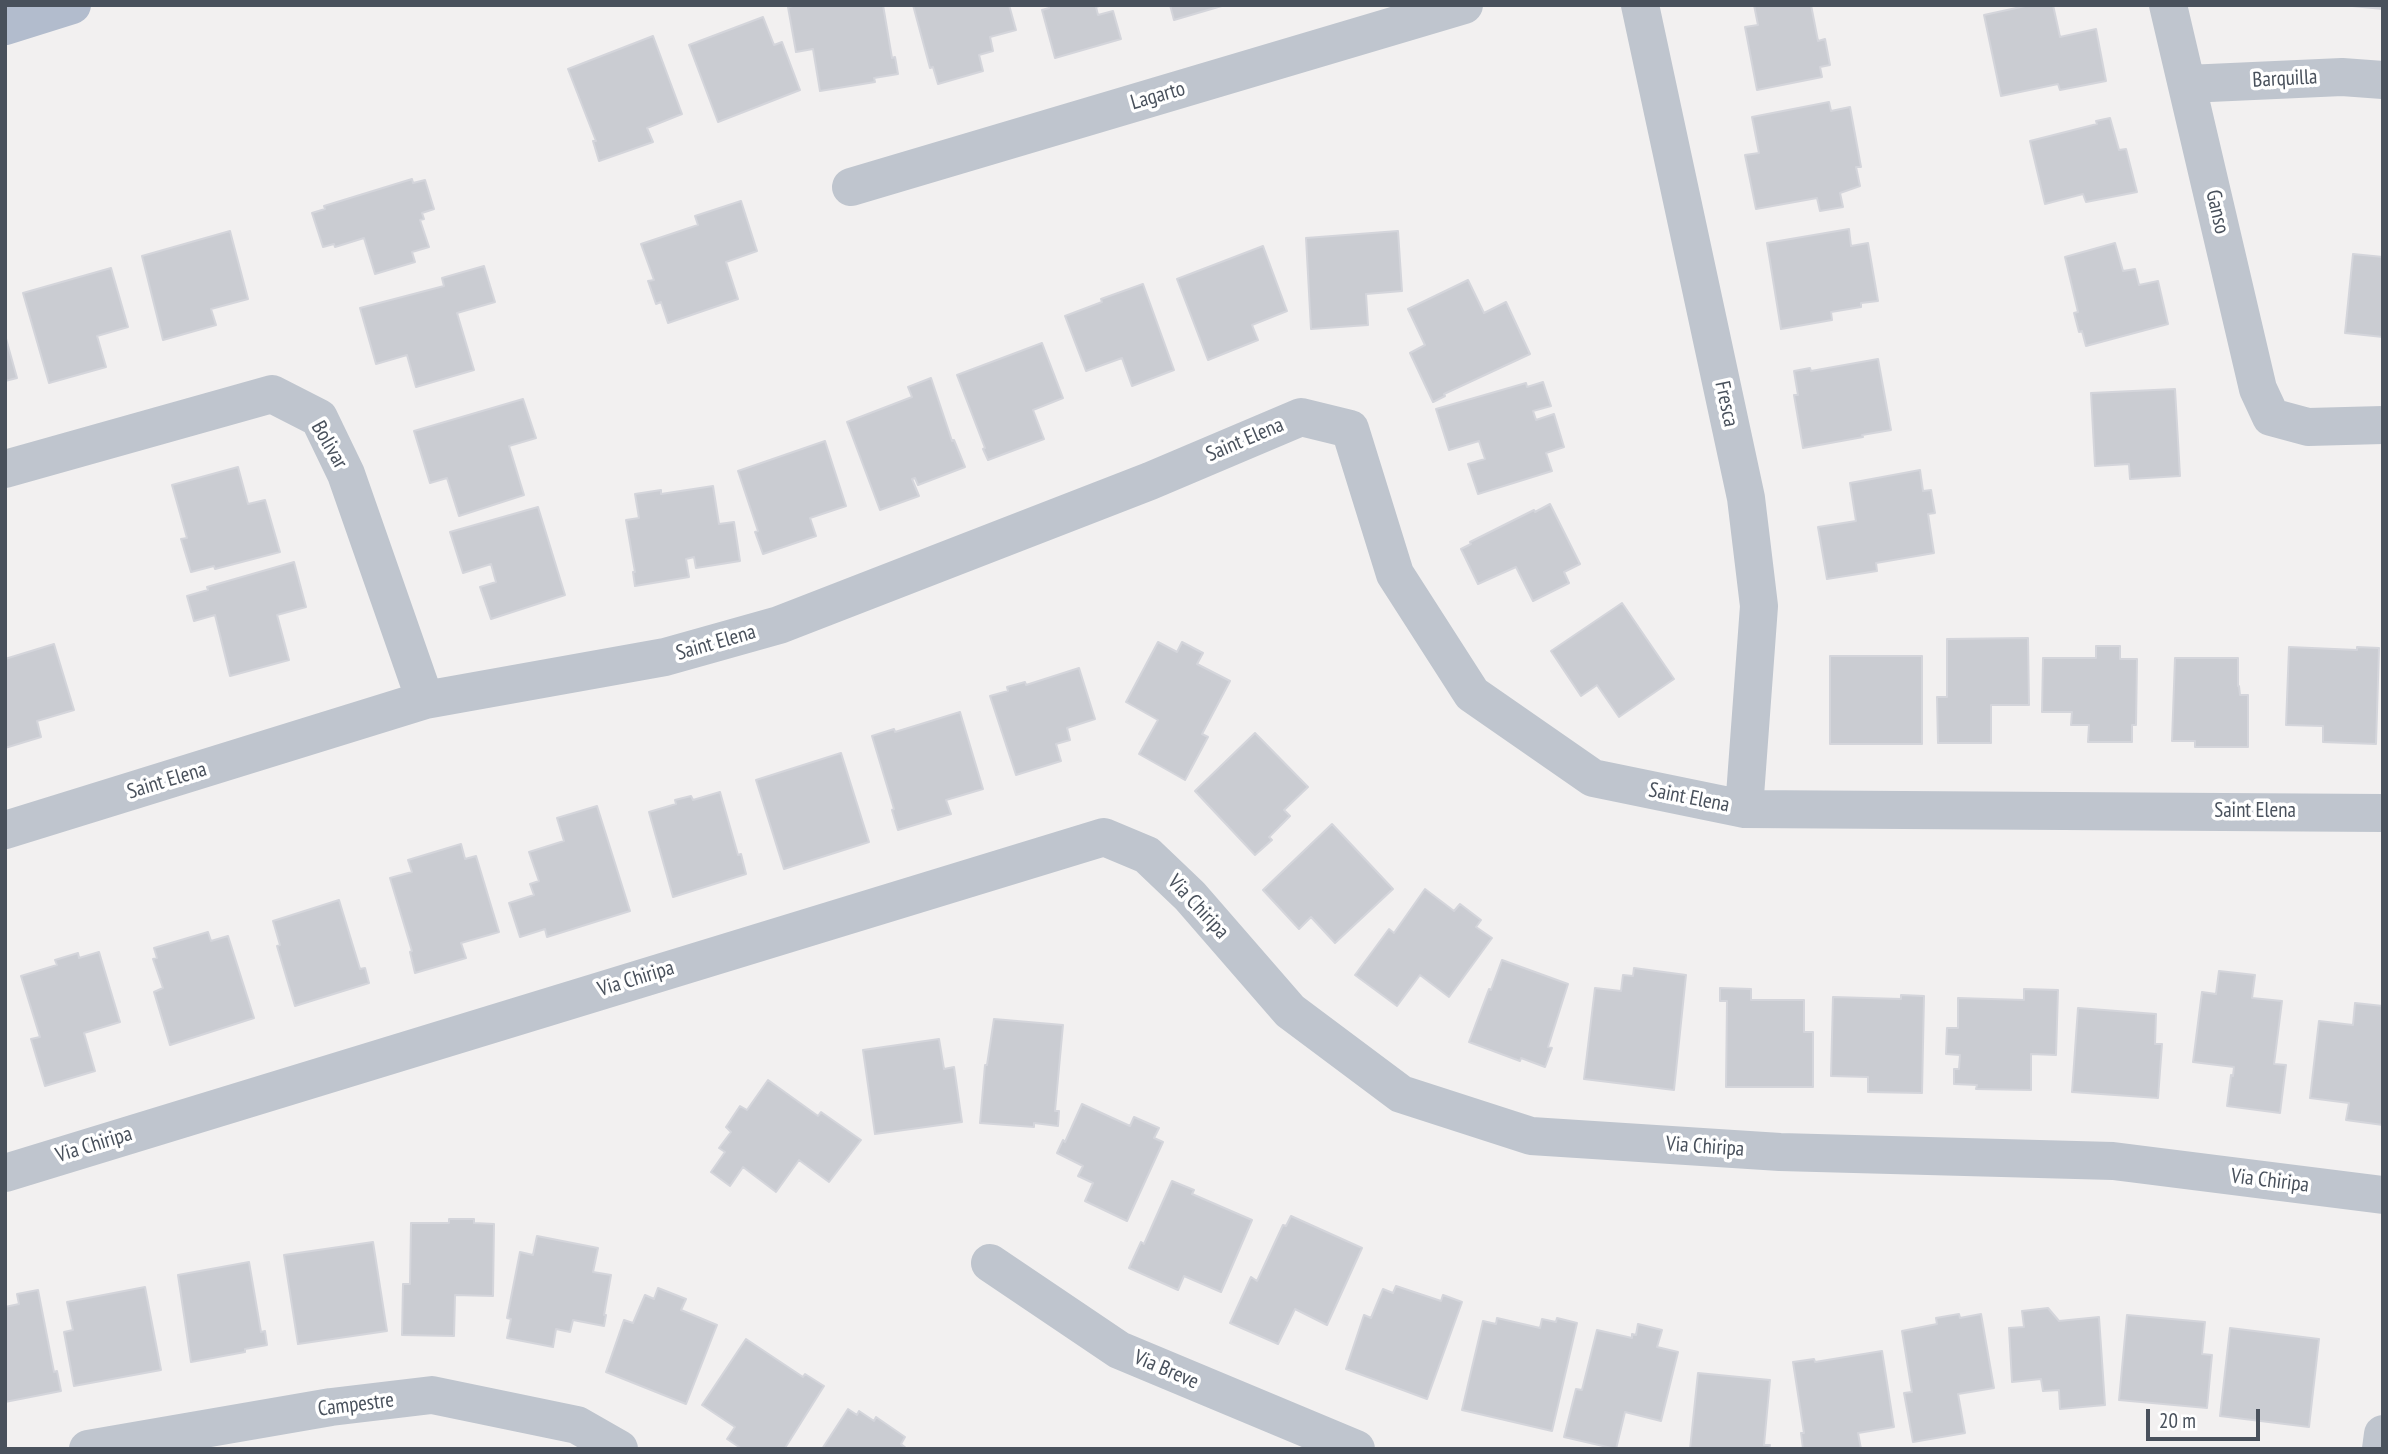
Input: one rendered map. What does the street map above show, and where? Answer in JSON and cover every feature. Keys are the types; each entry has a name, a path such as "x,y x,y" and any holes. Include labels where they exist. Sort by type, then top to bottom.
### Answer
{"main road":[{"path":"5,26 72,5"}],"street":[{"name":"Lagarto","path":"851,187 1464,5"},
{"name":"Fresca","path":"1640,5 1746,498 1759,606 1744,809"},
{"name":"Ganso","path":"2168,5 2258,389 2272,417 2308,427 2383,425"},
{"name":"Barquilla","path":"2187,84 2342,77 2383,80"},
{"name":"Bolivar","path":"5,469 272,394 318,418 346,474 425,700"},
{"name":"Saint Elena","path":"5,830 425,700 665,657 779,625 1150,481 1301,417 1350,429 1395,574 1472,694 1593,778 1744,809 2383,813"},
{"name":"Via Chiripa","path":"5,1172 1104,837 1147,855 1190,897 1290,1011 1401,1094 1531,1136 1780,1152 2113,1161 2383,1195"},
{"name":"Via Breve","path":"990,1264 1119,1350 1356,1449"},
{"name":"Campestre","path":"88,1449 331,1407 432,1395 577,1425 619,1449"},
{"path":"2381,1449 2383,1434"}],"building":[{"path":"883,5 892,58 895,57 898,74 874,78 875,82 820,91 813,49 796,52 788,7"},
{"path":"913,5 1009,5 1016,30 990,37 993,51 979,55 983,71 938,84 933,67 930,68"},
{"path":"1049,5 1102,5 1096,7 1098,15 1113,11 1121,39 1055,58 1042,10 1049,8"},
{"path":"1170,5 1225,5 1174,20"},
{"path":"1754,5 1811,5 1818,41 1825,39 1830,65 1820,67 1822,77 1757,90 1745,27 1758,25"},
{"path":"2030,5 2053,5 2060,37 2096,29 2106,81 2060,90 2058,84 2001,96 1984,15"},
{"path":"2342,5 2383,5 2383,9"},
{"path":"763,17 774,45 782,42 800,90 718,122 689,45"},
{"path":"653,36 682,114 647,128 653,142 599,161 593,141 596,141 568,69"},
{"path":"1829,102 1831,111 1850,107 1861,167 1856,167 1860,186 1840,193 1843,207 1820,211 1817,198 1756,209 1745,155 1759,153 1752,117"},
{"path":"2110,118 2119,150 2126,149 2137,192 2086,202 2083,194 2045,204 2030,141 2097,124 2096,121"},
{"path":"412,179 413,183 425,180 434,209 422,213 424,219 420,220 429,247 412,252 415,262 375,274 364,238 335,247 334,244 323,247 312,213 325,209 324,206"},
{"path":"741,201 757,251 726,262 738,299 668,323 661,302 656,304 648,281 654,280 641,244 698,225 695,216"},
{"path":"1849,229 1851,246 1868,243 1878,301 1831,312 1832,320 1781,329 1767,243"},
{"path":"230,231 248,299 211,309 216,325 163,340 142,256"},
{"path":"1398,231 1402,291 1366,294 1368,325 1311,329 1306,238"},
{"path":"2115,243 2123,271 2135,269 2139,285 2158,281 2168,324 2086,346 2074,313 2078,312 2065,257"},
{"path":"1263,246 1287,311 1252,325 1258,340 1208,360 1177,279"},
{"path":"2353,254 2383,257 2383,337 2345,333"},
{"path":"484,266 495,302 457,313 474,370 416,387 407,355 376,364 360,308 444,286 442,278"},
{"path":"111,268 128,327 97,336 106,367 49,383 23,293"},
{"path":"1468,280 1484,313 1506,302 1530,354 1444,394 1445,396 1433,402 1410,353 1425,345 1408,309"},
{"path":"1143,284 1174,370 1132,386 1122,358 1086,371 1065,316"},
{"path":"5,335 17,378 5,381"},
{"path":"1042,343 1063,398 1033,410 1044,439 988,460 957,375"},
{"path":"1878,359 1891,430 1803,448 1794,395 1798,395 1794,371 1810,368 1811,371"},
{"path":"931,378 952,441 954,440 965,467 918,485 915,478 912,479 919,496 880,510 847,422 912,397 908,387"},
{"path":"1543,382 1551,406 1533,411 1536,420 1554,414 1564,447 1546,453 1552,471 1478,494 1468,464 1485,459 1479,441 1449,450 1436,409 1526,383 1527,387"},
{"path":"2175,389 2180,476 2130,479 2129,464 2095,466 2091,393"},
{"path":"523,399 536,438 509,446 524,495 459,516 447,478 430,483 414,431"},
{"path":"825,441 846,506 810,518 816,536 763,554 738,471"},
{"path":"238,467 248,504 265,500 280,552 215,569 214,566 191,572 181,539 187,538 172,485"},
{"path":"1920,470 1923,491 1931,490 1935,513 1928,514 1934,553 1876,563 1877,571 1827,579 1818,527 1856,521 1850,483"},
{"path":"713,486 719,524 734,522 740,561 696,568 694,557 686,559 689,577 635,586 626,520 639,518 635,494 661,490 661,494"},
{"path":"1550,504 1580,564 1564,572 1569,583 1533,601 1516,567 1478,584 1461,549 1471,544 1470,542"},
{"path":"538,507 565,595 491,619 480,587 496,582 491,564 463,573 450,532"},
{"path":"294,562 306,607 277,615 289,660 230,676 215,615 194,621 187,596 208,590 207,587"},
{"path":"1622,603 1674,679 1619,717 1597,685 1581,696 1551,651"},
{"path":"2028,638 2029,705 1991,705 1991,743 1938,743 1937,697 1947,697 1947,639"},
{"path":"1158,642 1177,652 1182,642 1203,653 1197,664 1230,681 1202,734 1208,737 1185,780 1139,754 1158,720 1126,702"},
{"path":"54,644 74,710 37,721 41,737 5,748 5,659"},
{"path":"2096,646 2120,646 2120,659 2137,659 2136,725 2132,725 2132,742 2088,742 2089,725 2071,725 2072,712 2042,712 2043,658 2096,658"},
{"path":"2289,647 2357,650 2357,647 2379,648 2376,744 2323,742 2323,726 2286,725"},
{"path":"1830,656 1922,656 1922,744 1830,744"},
{"path":"2175,658 2238,658 2240,695 2248,695 2248,747 2195,747 2195,741 2172,741"},
{"path":"1079,668 1095,719 1067,728 1070,740 1056,744 1061,761 1016,775 990,696 1008,691 1007,687 1025,682 1026,685"},
{"path":"960,712 983,789 946,800 951,814 898,830 872,736 894,729 895,732"},
{"path":"1255,733 1308,787 1284,810 1290,816 1269,837 1272,840 1255,855 1195,791"},
{"path":"841,753 869,842 784,869 756,780"},
{"path":"720,792 746,874 673,897 649,812 676,804 675,800 691,796 693,800"},
{"path":"597,806 630,911 547,937 545,929 520,937 509,903 534,895 530,884 539,881 529,852 564,841 557,818"},
{"path":"1332,824 1393,889 1335,943 1311,917 1299,929 1263,890"},
{"path":"461,844 465,859 476,856 499,932 461,943 466,958 415,973 410,952 412,951 390,878 412,872 408,860"},
{"path":"1425,889 1454,911 1460,904 1481,920 1476,927 1492,938 1449,997 1420,975 1397,1006 1355,975 1389,929 1394,933"},
{"path":"339,900 360,969 365,968 369,983 295,1006 277,946 280,945 273,921"},
{"path":"208,932 211,941 228,936 254,1018 170,1045 154,992 163,988 153,959 157,958 154,948"},
{"path":"99,952 120,1022 84,1033 95,1071 45,1086 31,1039 40,1037 21,976 57,965 55,960 78,953 79,958"},
{"path":"1502,960 1568,984 1548,1047 1552,1048 1545,1067 1521,1058 1520,1061 1469,1042"},
{"path":"1634,968 1686,975 1674,1090 1584,1079 1595,988 1621,991 1623,975 1633,976"},
{"path":"2219,971 2255,975 2252,998 2282,1001 2274,1064 2286,1065 2280,1113 2227,1106 2234,1067 2193,1062 2202,992 2216,994"},
{"path":"1720,988 1751,989 1751,1000 1804,1000 1804,1032 1813,1032 1813,1087 1726,1087 1727,1001 1720,1001"},
{"path":"2024,989 2058,990 2056,1055 2031,1054 2031,1090 1976,1089 1977,1085 1954,1084 1954,1069 1959,1069 1960,1055 1946,1054 1947,1028 1958,1028 1958,998 2024,1000"},
{"path":"1901,995 1924,996 1922,1093 1868,1092 1868,1077 1831,1076 1833,997 1901,999"},
{"path":"2355,1003 2383,1006 2383,1125 2346,1120 2349,1103 2310,1098 2319,1021 2353,1025"},
{"path":"2078,1008 2156,1014 2155,1044 2162,1044 2158,1098 2072,1092"},
{"path":"994,1019 1063,1025 1055,1111 1059,1111 1058,1126 980,1123 985,1065"},
{"path":"939,1039 944,1069 954,1067 962,1122 875,1134 863,1050"},
{"path":"768,1080 818,1116 821,1112 861,1140 829,1182 799,1160 776,1192 743,1167 730,1186 711,1172 725,1152 719,1148 731,1132 726,1127 740,1106 747,1110"},
{"path":"1082,1104 1130,1126 1134,1117 1159,1128 1154,1138 1163,1142 1127,1221 1085,1201 1093,1183 1078,1176 1083,1166 1057,1153 1063,1140 1065,1142"},
{"path":"1172,1181 1194,1190 1192,1194 1252,1220 1221,1292 1184,1276 1178,1290 1129,1268 1141,1242 1144,1244"},
{"path":"1291,1216 1362,1248 1327,1325 1295,1309 1278,1344 1230,1323 1251,1277 1257,1281 1283,1225 1286,1226"},
{"path":"449,1219 474,1219 474,1223 494,1224 493,1296 455,1295 454,1336 402,1335 403,1284 410,1284 411,1223 449,1223"},
{"path":"537,1236 598,1248 593,1272 611,1275 604,1326 573,1320 570,1332 556,1329 553,1347 507,1338 511,1319 507,1318 520,1252 533,1255"},
{"path":"373,1242 387,1331 298,1344 284,1255"},
{"path":"249,1262 261,1332 265,1331 267,1345 191,1362 178,1275"},
{"path":"1396,1286 1441,1301 1443,1295 1462,1302 1427,1399 1346,1369 1364,1315 1371,1318 1383,1289 1393,1293"},
{"path":"145,1287 161,1370 74,1386 64,1332 73,1330 67,1302"},
{"path":"658,1288 686,1299 681,1310 717,1325 686,1404 606,1372 624,1320 633,1323 645,1295 654,1299"},
{"path":"38,1290 54,1372 57,1371 61,1391 5,1402 5,1307 19,1304 17,1294"},
{"path":"2048,1308 2059,1321 2099,1317 2105,1405 2060,1409 2059,1390 2043,1391 2041,1379 2012,1382 2009,1328 2024,1327 2022,1311"},
{"path":"1959,1314 1960,1318 1981,1314 1994,1388 1958,1394 1965,1433 1913,1442 1904,1393 1912,1392 1902,1331 1937,1324 1936,1318"},
{"path":"2127,1315 2205,1322 2202,1354 2212,1355 2207,1408 2119,1400"},
{"path":"1497,1318 1540,1328 1542,1319 1556,1322 1557,1318 1577,1323 1552,1431 1462,1410 1483,1321 1496,1324"},
{"path":"1638,1324 1662,1330 1657,1347 1678,1352 1661,1421 1625,1412 1616,1449 1564,1437 1576,1389 1582,1390 1597,1330 1632,1338 1632,1334 1636,1335"},
{"path":"2230,1328 2319,1339 2309,1427 2220,1416"},
{"path":"746,1339 803,1377 805,1374 824,1386 786,1449 742,1449 727,1439 735,1427 702,1405"},
{"path":"1882,1351 1894,1427 1858,1433 1861,1449 1803,1449 1801,1433 1804,1433 1793,1362 1814,1359 1815,1362"},
{"path":"1698,1373 1770,1380 1764,1445 1770,1445 1769,1449 1690,1449"},
{"path":"848,1409 857,1415 859,1411 874,1421 876,1417 905,1437 901,1444 907,1449 822,1449"}]}
